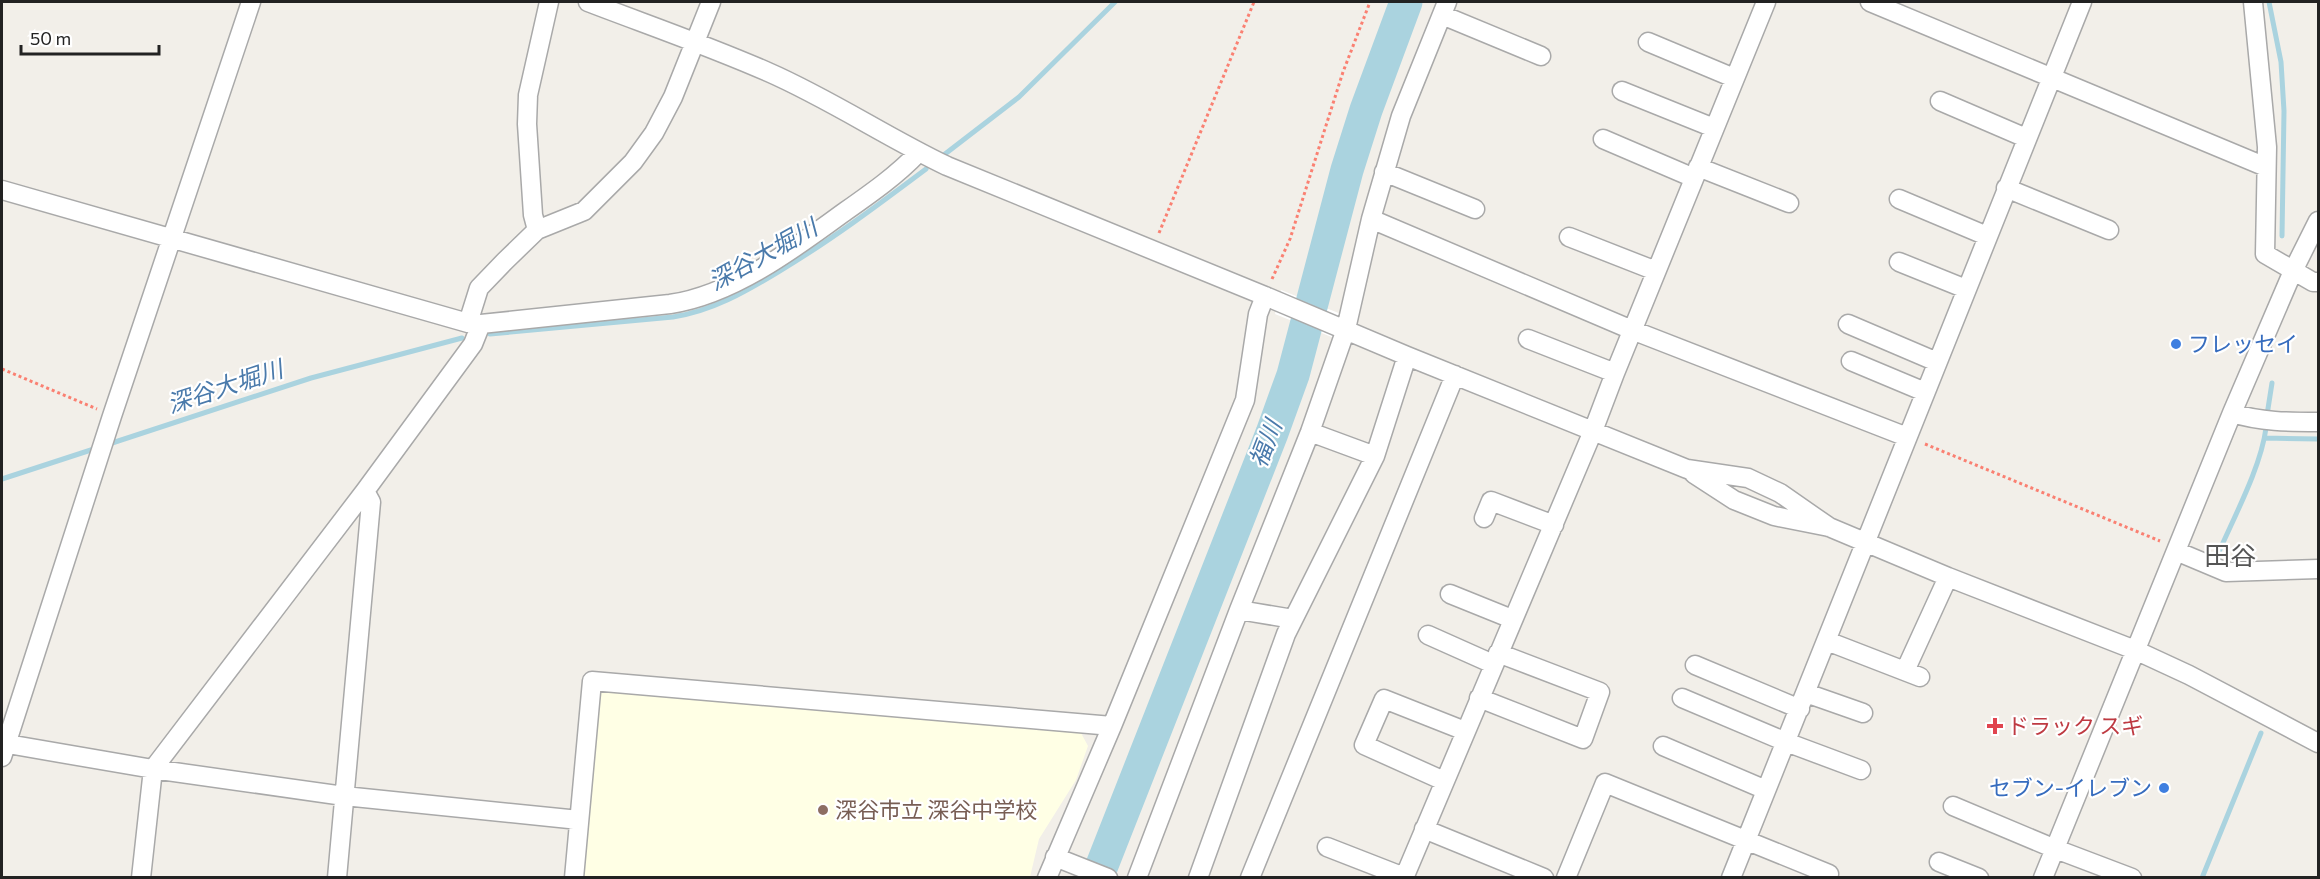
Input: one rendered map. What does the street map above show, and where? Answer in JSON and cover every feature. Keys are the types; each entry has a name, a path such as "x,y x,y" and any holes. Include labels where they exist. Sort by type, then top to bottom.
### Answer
{"street":[{"path":"251,2 2,748 344,796 579,820"},
{"path":"537,230 533,215 527,124 528,95 549,2"},
{"path":"588,2 768,72 918,153 1407,356 1687,469 1734,500 1786,520 1828,527 2135,650 2189,675 2319,743"},
{"path":"141,878 153,769 366,491 473,344 479,288 537,230 584,211 633,162 654,133 673,97 711,2"},
{"path":"1327,847 1404,877 1593,431 1766,2"},
{"path":"1870,2 2266,167"},
{"path":"1731,878 2082,2"},
{"path":"2253,2 2267,147 2265,254 2313,282 2319,282"},
{"path":"1137,878 1239,610 1310,432 1401,116 1445,8 1541,56"},
{"path":"1648,42 1734,78"},
{"path":"1622,91 1714,128"},
{"path":"1940,101 2026,138"},
{"path":"1603,139 1789,203"},
{"path":"2,190 474,323 680,303 723,289 806,240 886,182 918,153"},
{"path":"1384,172 1475,209"},
{"path":"2006,188 2109,231"},
{"path":"1899,199 1987,236"},
{"path":"1371,219 1632,330 1907,437"},
{"path":"2043,878 2135,650 2169,546 2232,412 2293,271 2319,221"},
{"path":"1569,237 1656,272"},
{"path":"1899,262 1966,290"},
{"path":"1047,878 1060,860 1245,400 1258,314 1272,299"},
{"path":"1848,324 1937,362"},
{"path":"1528,339 1615,373"},
{"path":"1198,878 1286,634 1375,456 1407,356"},
{"path":"1851,361 1925,392"},
{"path":"1251,878 1455,375"},
{"path":"2232,412 2255,420 2271,422 2319,422"},
{"path":"1310,432 1375,456"},
{"path":"1687,469 1748,478 1780,493 1828,527"},
{"path":"337,878 371,502 366,491"},
{"path":"1484,518 1491,501 1554,525"},
{"path":"2169,546 2226,572 2319,569"},
{"path":"1827,641 1913,674 1948,577"},
{"path":"1450,594 1512,619"},
{"path":"1239,610 1293,619"},
{"path":"1428,635 1600,692 1583,739 1479,698"},
{"path":"1695,665 1803,701 1863,712"},
{"path":"574,878 592,681 1112,726"},
{"path":"1682,698 1786,742 1861,770"},
{"path":"1444,781 1364,745 1384,699 1465,731"},
{"path":"1663,746 1766,790"},
{"path":"1566,878 1605,783 1829,874 1828,878"},
{"path":"1953,806 2132,878"},
{"path":"1424,828 1544,878"},
{"path":"1060,860 1108,878"},
{"path":"1940,862 1979,878"}],"path":[{"path":"1152,249 1254,2"},
{"path":"1272,299 1344,72 1371,2"},
{"path":"2,369 112,416"},
{"path":"1907,437 2169,546"}],"shaded area":[{"name":"深谷市立 深谷中学校","path":"601,689 1064,728 1081,733 1088,746 1076,780 1039,839 1030,877 583,878"}],"pier":[{"path":"1281,290 1341,314 1334,338 1275,314"}],"waterway":[{"name":"深谷大堀川","path":"945,154 1019,97 1115,2"},
{"name":"福川","path":"1097,878 1293,375 1347,170 1366,110 1406,2"},
{"path":"2269,2 2281,62 2284,111 2282,236"},
{"name":"深谷大堀川","path":"490,334 673,317 715,305 753,287 797,260 854,222 926,169"},
{"name":"深谷大堀川","path":"109,444 311,378 462,338"},
{"path":"2267,415 2272,383"},
{"path":"2218,554 2253,475 2266,428"},
{"path":"2265,438 2318,439"},
{"name":"深谷大堀川","path":"2,479 97,448"},
{"path":"2202,878 2261,733"}],"place":[{"name":"フレッセイ","path":"2176,344"},
{"name":"ドラック スギ","path":"1995,726"},
{"name":"セブン-イレブン","path":"2164,788"},
{"name":"深谷市立 深谷中学校","path":"823,810"}],"district":[{"name":"田谷","path":"2230,556"}]}
